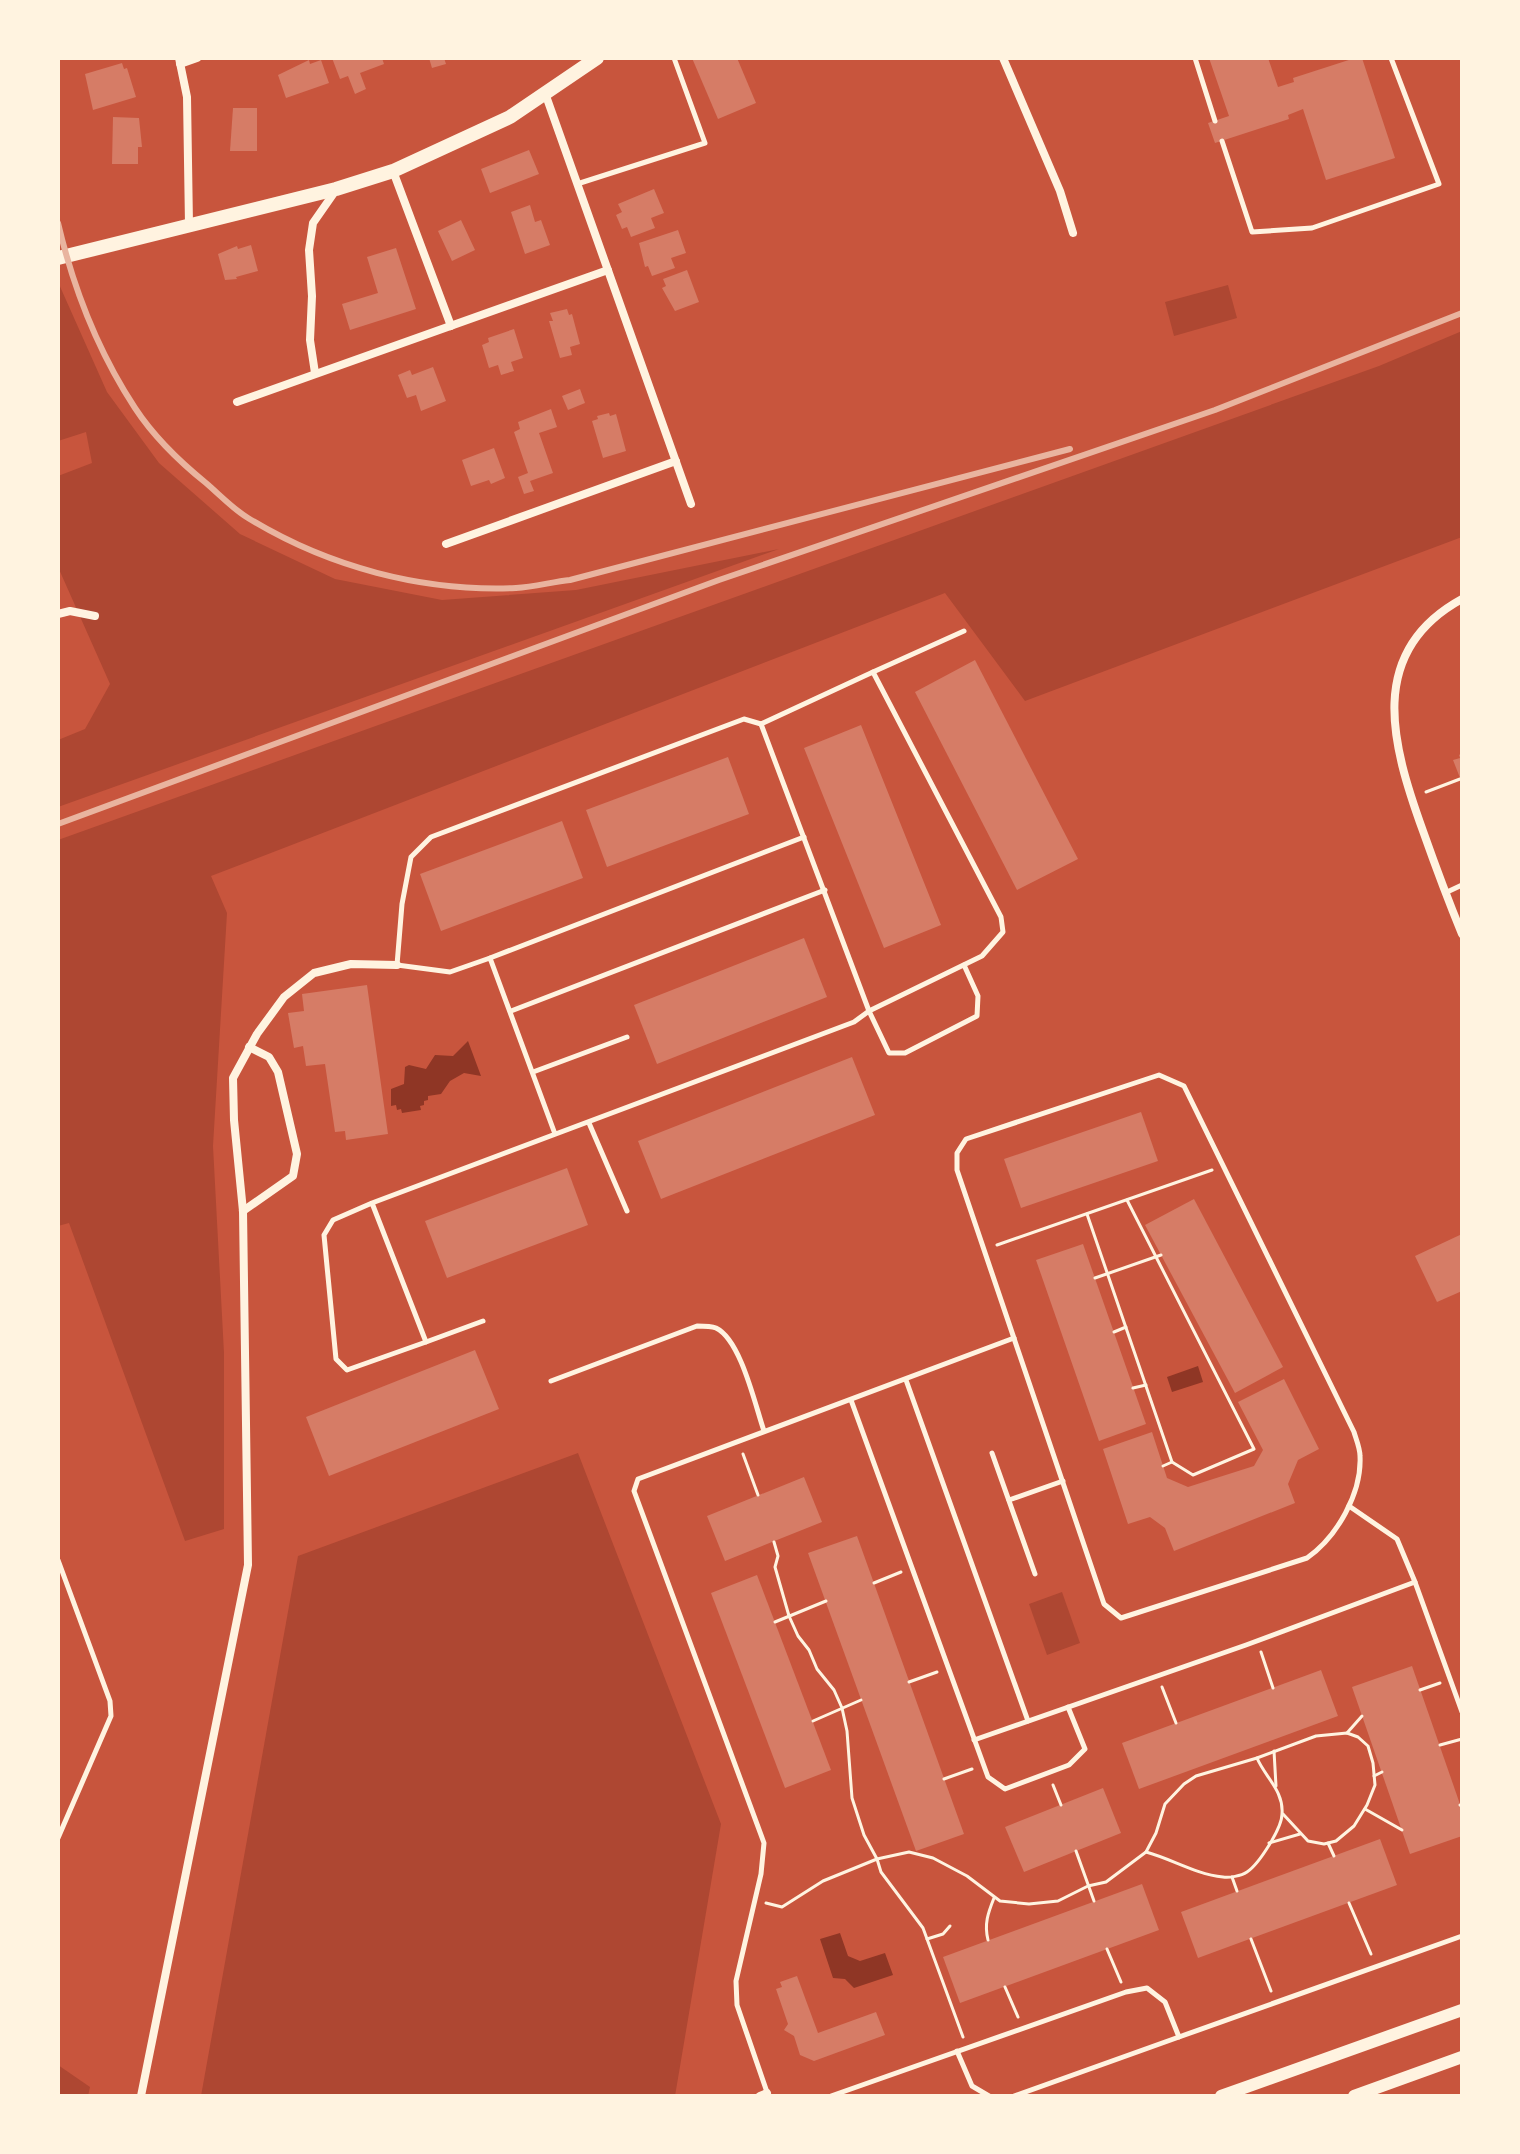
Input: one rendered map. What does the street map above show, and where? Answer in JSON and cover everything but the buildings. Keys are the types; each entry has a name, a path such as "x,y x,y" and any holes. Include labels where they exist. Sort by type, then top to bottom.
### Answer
{"main road":[{"path":"58,258 336,189 393,171 510,117 597,58"}],"street":[{"path":"189,225 188,121 180,61 197,58"},
{"path":"1003,58 1060,191 1073,233"},
{"path":"545,93 691,504"},
{"path":"393,171 451,326"},
{"path":"315,373 310,340 312,296 309,250 313,223 336,189"},
{"path":"237,402 608,270"},
{"path":"446,544 676,461"},
{"path":"1462,599 1435,615 1406,651 1397,674 1394,721 1401,767 1462,934"},
{"path":"58,614 70,611 95,616"},
{"path":"141,2096 248,1565 243,1211 233,1078 249,1047 284,997 314,973 351,964 397,965"},
{"path":"243,1211 293,1176 297,1154 278,1072 269,1057 249,1047"},
{"path":"1221,2096 1462,2010"},
{"path":"1354,2096 1462,2057"}],"lane":[{"path":"577,184 705,143 674,58"},
{"path":"1195,58 1215,121"},
{"path":"1222,141 1252,232 1312,228 1439,184 1391,58"},
{"path":"804,837 450,972 397,965 400,917 411,857 431,837 744,719 761,724 964,631"},
{"path":"483,1321 347,1370 336,1359 324,1235 333,1220 854,1022 869,1011 982,956 1003,932 1001,917 873,672"},
{"path":"761,724 869,1011 889,1053 905,1053 977,1016 978,996 964,965"},
{"path":"1445,893 1462,885"},
{"path":"511,1011 825,890"},
{"path":"490,958 555,1134"},
{"path":"533,1072 627,1037"},
{"path":"1159,1075 1184,1086 1354,1432 1361,1454 1358,1478 1349,1506 1322,1547 1307,1558 1121,1618 1104,1604 984,1250 957,1170 957,1153 966,1139 1159,1075"},
{"path":"589,1123 627,1211"},
{"path":"372,1203 426,1342"},
{"path":"551,1381 697,1326 714,1327 726,1335 736,1350 764,1431"},
{"path":"765,2095 737,2005 736,1981 761,1874 764,1843 634,1491 638,1479 1014,1338"},
{"path":"906,1380 1028,1721"},
{"path":"851,1400 988,1777 1005,1789 1069,1765 1085,1749 1068,1707"},
{"path":"992,1453 1035,1574"},
{"path":"1009,1500 1063,1481"},
{"path":"1349,1506 1397,1539 1462,1712"},
{"path":"58,1560 110,1701 111,1716 58,1838"},
{"path":"974,1740 1415,1582"},
{"path":"1014,2096 1462,1936"},
{"path":"831,2096 1126,1992 1147,1988 1165,2002 1179,2037"},
{"path":"957,2051 972,2086 989,2096"}],"path":[{"path":"1411,798 1460,779"},
{"path":"984,1250 1223,1166"},
{"path":"1087,1214 1172,1462 1193,1475 1254,1449 1188,1311 1127,1200"},
{"path":"1095,1278 1158,1256"},
{"path":"1114,1332 1126,1327"},
{"path":"1212,1364 1218,1362"},
{"path":"1133,1388 1146,1385"},
{"path":"739,1441 758,1495"},
{"path":"1163,1466 1172,1462"},
{"path":"774,1542 778,1556 775,1567 789,1616 842,1708 847,1731 852,1798 864,1835 881,1872 923,1928 967,2048"},
{"path":"874,1583 911,1567"},
{"path":"775,1622 826,1601"},
{"path":"1257,1641 1273,1688"},
{"path":"909,1682 948,1668"},
{"path":"1158,1676 1176,1723"},
{"path":"1420,1690 1451,1679"},
{"path":"58,1694 58,1713"},
{"path":"813,1721 861,1700"},
{"path":"1347,1733 1362,1716"},
{"path":"754,1901 782,1907 823,1881 877,1859 909,1852 933,1858 967,1876 1000,1901 1029,1904 1058,1901 1088,1886 1106,1882 1146,1852 1165,1804 1196,1776 1316,1736 1347,1733 1368,1746 1375,1785 1354,1826 1336,1841 1308,1841 1283,1814 1276,1786 1274,1751"},
{"path":"1440,1745 1462,1739"},
{"path":"1257,1758 1261,1769 1276,1786"},
{"path":"944,1779 984,1765"},
{"path":"1194,1769 1196,1776"},
{"path":"1374,1776 1382,1772"},
{"path":"1048,1774 1061,1805"},
{"path":"1365,1809 1402,1830"},
{"path":"1146,1852 1202,1873 1232,1877 1247,1872 1269,1843 1283,1814"},
{"path":"1269,1843 1301,1834"},
{"path":"1328,1843 1334,1856"},
{"path":"1076,1851 1094,1901"},
{"path":"1232,1877 1237,1891"},
{"path":"988,1940 987,1916 995,1897"},
{"path":"1349,1903 1376,1967"},
{"path":"927,1939 943,1934 950,1926"},
{"path":"1251,1939 1276,2003"},
{"path":"1107,1949 1126,1992"},
{"path":"1005,1987 1022,2028"}],"shaded area":[{"path":"58,282 107,392 159,463 240,534 335,579 442,600 576,590 779,549 58,807 58,740 85,729 110,684 58,567 58,476 92,463 86,432 58,441"},
{"path":"1228,285 1237,318 1174,336 1165,302"},
{"path":"1462,331 1462,537 1025,701 945,593 211,876 227,913 213,1146 224,1353 224,1529 185,1541 69,1223 58,1226 58,840 1379,366"},
{"path":"468,1041 481,1076 464,1073 450,1081 441,1094 428,1096 424,1105 420,1106 421,1110 402,1113 396,1105 391,1106 391,1089 404,1084 405,1067 426,1069 435,1055 453,1056"},
{"path":"1198,1366 1203,1382 1172,1392 1167,1377"},
{"path":"578,1453 721,1824 675,2096 201,2096 298,1556"},
{"path":"1062,1592 1080,1643 1047,1655 1029,1604"},
{"path":"840,1933 848,1956 860,1961 885,1953 893,1975 854,1988 845,1979 833,1978 820,1939"},
{"path":"58,2065 90,2087 88,2096 58,2096"}],"railway":[{"path":"58,223 79,295 99,342 135,408 168,448 237,510 279,535 343,563 411,581 481,588 523,587 570,580 1070,449"},
{"path":"58,824 719,580 1215,410 1462,313"}]}
